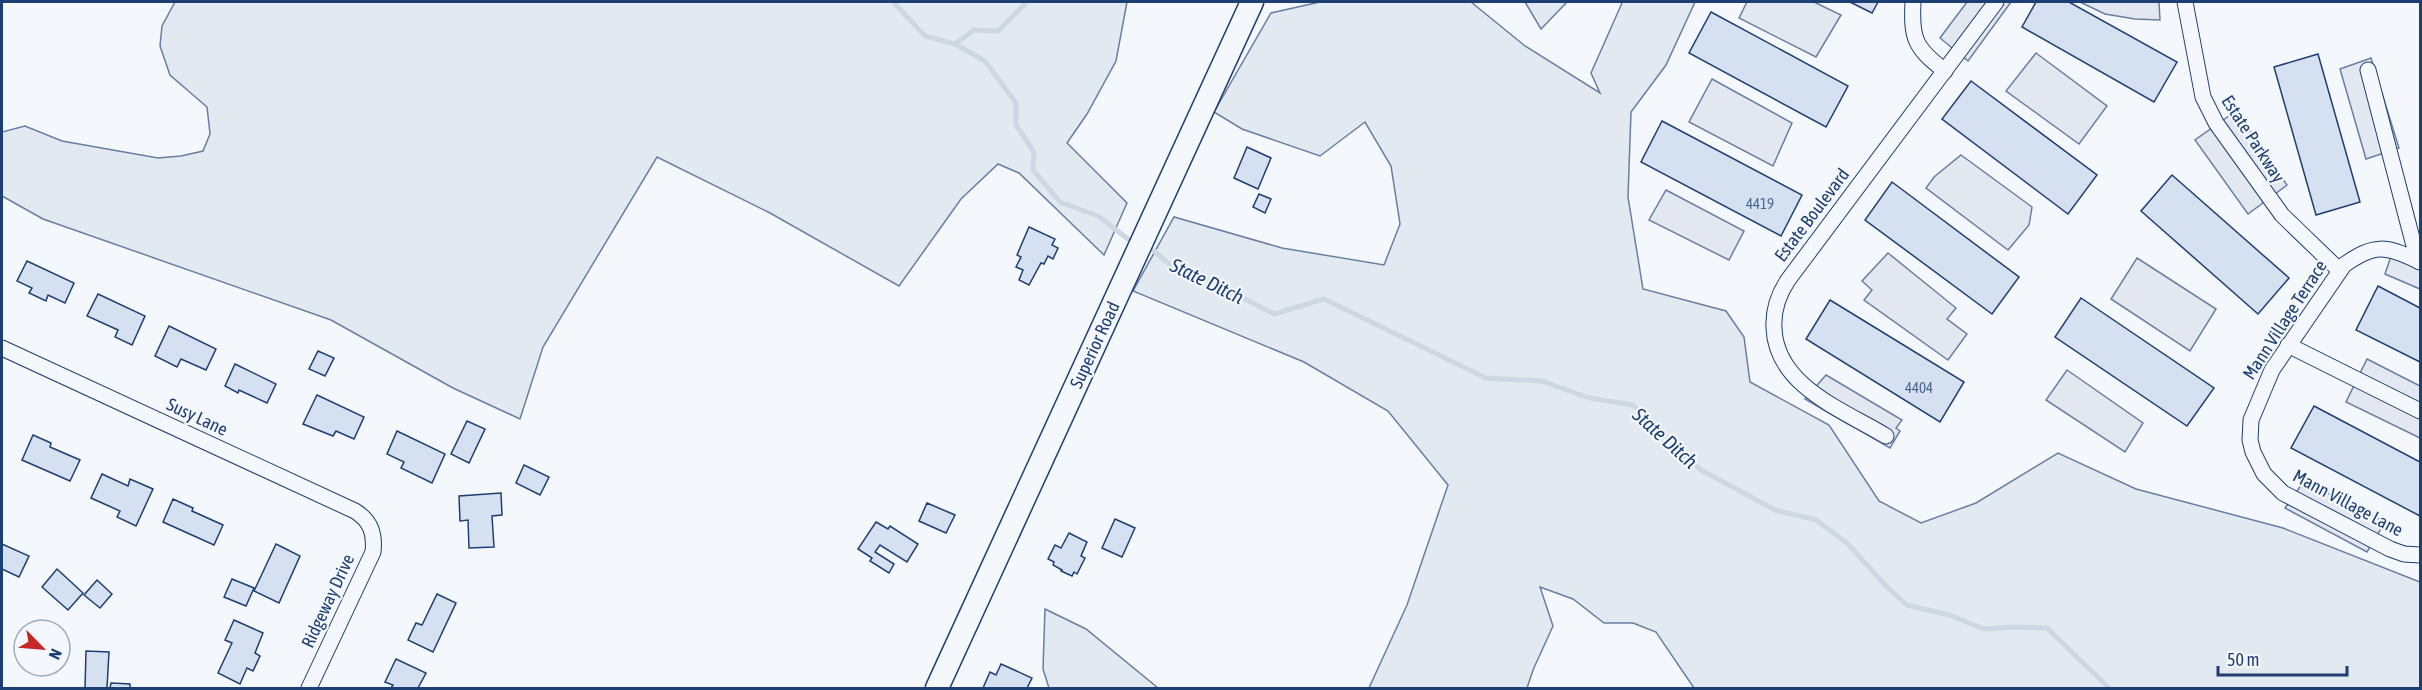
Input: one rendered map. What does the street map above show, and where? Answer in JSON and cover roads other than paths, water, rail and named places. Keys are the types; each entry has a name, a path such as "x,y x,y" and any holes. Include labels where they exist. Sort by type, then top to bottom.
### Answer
{"street":[{"name":"Superior Road","path":"937,688 1252,2"},
{"path":"1913,2 1912,26 1917,45 1924,55 1945,71"},
{"name":"Estate Boulevard","path":"1886,436 1796,380 1785,366 1778,352 1773,319 1779,295 1996,2"},
{"name":"Estate Parkway","path":"2185,2 2203,97 2216,123 2282,215 2339,270"},
{"path":"2368,69 2419,261"},
{"name":"Mann Village Terrace","path":"2250,440 2251,420 2272,370 2339,270 2355,256 2374,249 2395,250 2419,261"},
{"path":"2288,345 2421,411"},
{"name":"Susy Lane","path":"2,348 355,510 371,528"},
{"name":"Mann Village Lane","path":"2250,440 2264,474 2283,493 2390,549 2404,554 2421,555"},
{"name":"Ridgeway Drive","path":"309,688 372,552 374,540 371,528"}],"waterway":[{"name":"State Ditch","path":"893,2 925,36 955,44 985,61 1016,103 1016,125 1034,152 1033,170 1060,202 1098,216 1128,239"},
{"path":"955,44 974,30 998,31 1027,2"},
{"name":"State Ditch","path":"1154,251 1174,268 1212,282 1274,314 1324,299 1486,378 1542,381 1589,398 1633,405 1701,470 1775,510 1816,520 1847,543 1888,588 1907,605 1949,615 1984,629 2047,628 2109,688"}]}
